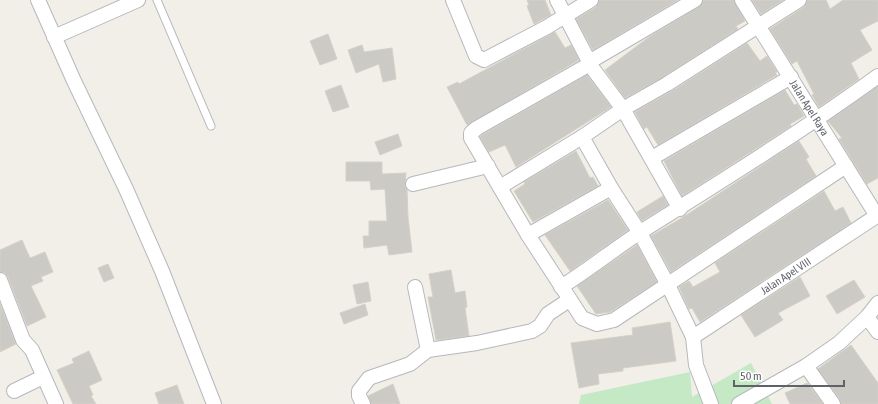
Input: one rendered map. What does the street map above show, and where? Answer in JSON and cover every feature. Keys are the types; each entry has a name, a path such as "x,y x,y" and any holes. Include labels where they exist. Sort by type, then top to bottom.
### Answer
{"street":[{"path":"38,0 74,81 126,189 162,271 214,404"},
{"path":"54,37 138,0"},
{"path":"453,0 476,56 481,59 486,59 592,0"},
{"path":"557,0 564,16 590,63 623,109 680,209"},
{"path":"695,0 471,133 474,146 488,166 569,300 582,318 597,324 605,324 614,320 668,286 846,166"},
{"name":"Jalan Apel Raya","path":"742,0 877,216"},
{"path":"500,187 582,137 623,109 667,84 799,0"},
{"path":"561,287 640,233 818,120 878,76"},
{"path":"652,158 791,77"},
{"path":"582,137 611,188 640,233 693,337 696,365 711,404"},
{"path":"413,184 488,166"},
{"path":"528,234 611,188"},
{"name":"Jalan Apel VIII","path":"693,337 877,216"},
{"path":"0,280 23,340 32,350 56,404"},
{"path":"415,287 428,350"},
{"path":"363,404 359,396 359,391 368,378 410,364 428,350 467,345 532,331 540,326 548,314 569,300"},
{"path":"738,404 806,366 840,343 867,317 878,303"},
{"path":"867,317 878,332"},
{"path":"806,366 833,404"},
{"path":"14,391 43,377"}],"lane":[{"path":"157,0 211,126"}],"green space":[{"path":"751,363 772,404 579,404 581,395 690,372 692,397"}],"building":[{"path":"527,0 545,0 551,15 534,24 527,6 529,5"},
{"path":"599,0 678,0 593,50 576,19 596,7"},
{"path":"703,0 734,0 745,21 736,26 738,29 663,77 625,98 605,70 649,37 699,7"},
{"path":"752,0 783,0 761,14"},
{"path":"807,0 826,0 830,9 843,0 878,0 878,21 860,30 872,50 851,63 859,79 819,107 797,61 792,64 770,29 804,7"},
{"path":"555,32 565,48 571,45 579,60 467,125 447,87 458,82 459,84"},
{"path":"328,34 337,59 320,65 310,41"},
{"path":"747,43 760,61 767,56 777,72 775,73 777,75 658,145 647,127 644,129 635,112 672,91"},
{"path":"362,45 364,52 392,48 396,79 383,82 379,64 356,73 348,50"},
{"path":"587,75 611,107 516,167 505,145 489,152 480,137 482,135"},
{"path":"341,85 349,107 333,112 325,91"},
{"path":"878,86 878,178 867,184 839,139 842,138 828,121"},
{"path":"785,90 794,105 797,104 804,116 790,124 791,126 785,130 682,196 664,161"},
{"path":"398,134 402,146 380,155 375,142"},
{"path":"799,141 809,157 806,159 816,176 671,272 651,236 685,216"},
{"path":"576,151 590,178 593,177 598,186 533,222 514,191 525,184 524,182"},
{"path":"346,162 382,162 382,174 406,173 405,186 407,190 412,252 389,255 387,245 364,248 363,236 369,236 369,221 387,221 385,189 371,190 370,181 346,181"},
{"path":"824,191 835,211 843,207 851,223 700,322 692,308 689,309 679,287 689,281 693,287 720,272 715,263"},
{"path":"663,196 668,205 642,221 637,212"},
{"path":"608,200 628,230 570,271 545,235"},
{"path":"22,240 30,258 45,252 53,272 41,277 43,281 31,286 46,317 27,326 8,277 5,273 0,272 0,250"},
{"path":"637,245 657,282 610,312 596,314 577,286"},
{"path":"108,264 114,278 104,282 98,268"},
{"path":"451,270 455,293 465,291 467,307 465,308 469,336 436,340 428,297 433,297 429,274"},
{"path":"800,277 810,296 778,313 783,320 755,337 741,315"},
{"path":"854,280 865,297 837,314 826,296"},
{"path":"368,282 371,301 357,304 353,285"},
{"path":"0,304 16,344 0,352"},
{"path":"365,304 368,315 344,324 340,313"},
{"path":"670,322 676,361 623,368 623,371 598,374 599,384 579,388 571,343 633,335 632,328"},
{"path":"851,345 878,383 878,404 841,404 840,399 818,369"},
{"path":"89,351 102,380 89,386 93,395 91,396 96,404 73,404 57,370 74,363 72,359"},
{"path":"807,383 823,404 790,404 785,393"},
{"path":"393,384 400,404 371,404 368,396"},
{"path":"177,385 184,404 159,404 155,393"}]}
